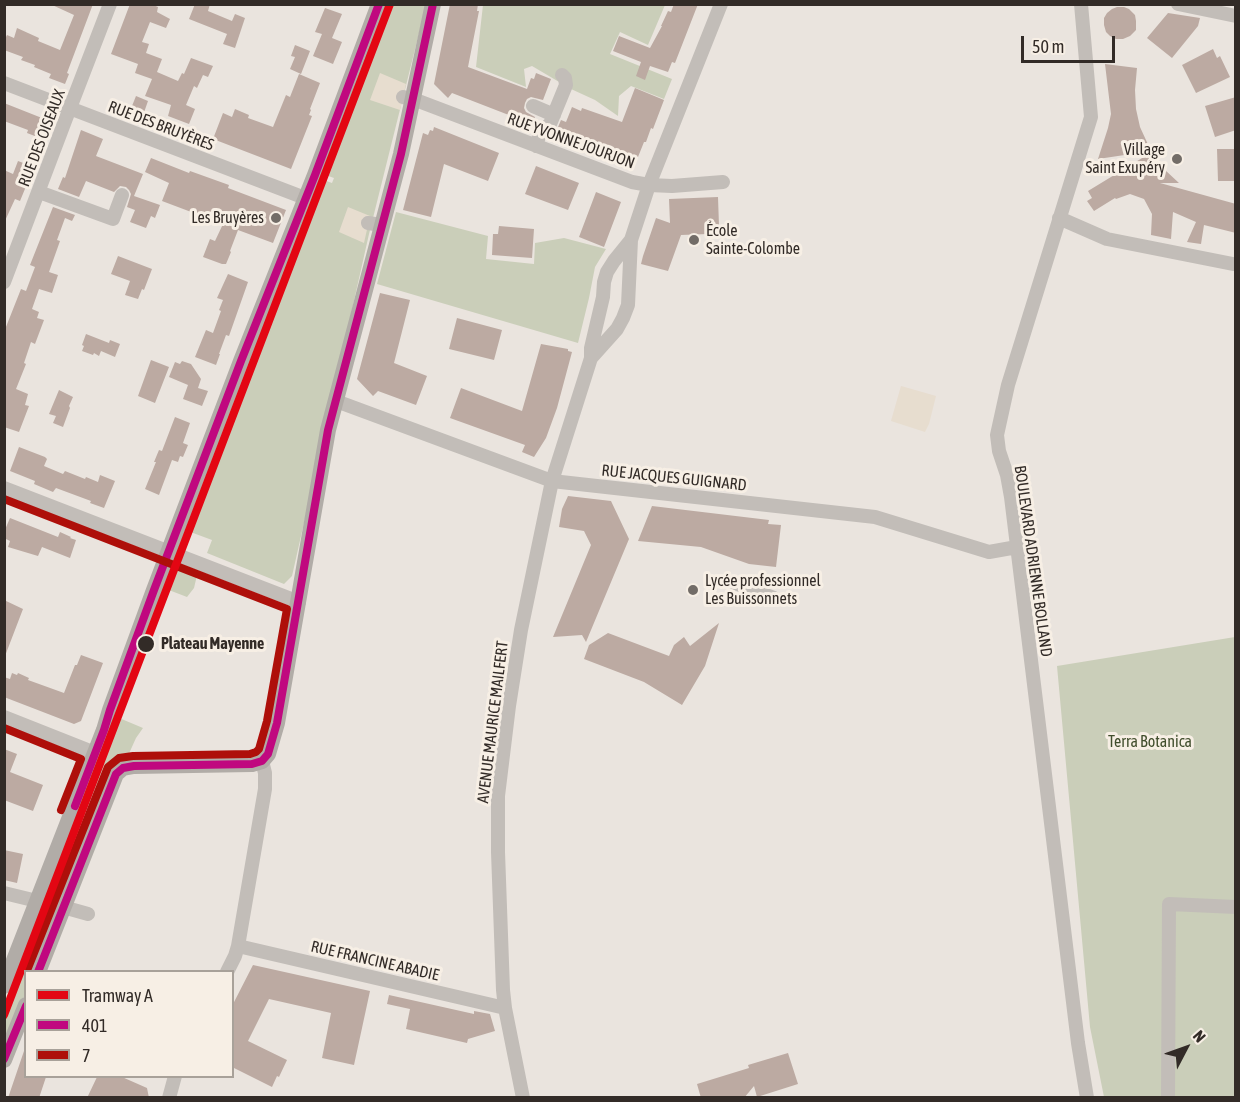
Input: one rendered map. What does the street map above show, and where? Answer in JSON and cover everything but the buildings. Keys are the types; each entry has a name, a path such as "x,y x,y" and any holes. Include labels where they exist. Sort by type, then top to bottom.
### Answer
{"main road":[{"path":"4,986 95,753 146,610 241,360 379,4"},
{"path":"39,970 116,774 123,768 134,766 252,764 262,760 268,754 277,723 328,430 375,224 401,154 408,98 433,4"},
{"path":"4,1060 24,1010"}],"street":[{"name":"RUE DES OISEAUX","path":"4,282 110,4"},
{"name":"AVENUE MAURICE MAILFERT","path":"591,358 618,329 628,305 631,240 649,185 721,4"},
{"name":"BOULEVARD ADRIENNE BOLLAND","path":"1081,4 1091,117 1008,386 997,435 999,451 1007,475 1017,547 1075,1020 1087,1098"},
{"path":"1178,4 1236,16"},
{"path":"536,146 540,133 558,116 566,85 562,75"},
{"name":"RUE DES BRUYÈRES","path":"4,84 305,198"},
{"name":"RUE YVONNE JOURJON","path":"408,98 632,182 672,186 723,182"},
{"path":"533,106 558,116"},
{"path":"39,192 113,219 122,195"},
{"path":"1059,218 1107,239 1233,264"},
{"name":"AVENUE MAURICE MAILFERT","path":"523,1098 504,1008 498,852 498,796 509,706 521,630 552,481 591,358 591,348 607,272 631,240"},
{"name":"RUE JACQUES GUIGNARD","path":"336,401 552,481 875,516 989,552 1017,547"},
{"path":"4,488 299,602"},
{"path":"735,583 774,598"},
{"path":"4,717 95,753"},
{"path":"228,970 238,946 265,789 262,760"},
{"path":"4,893 37,901"},
{"path":"1168,1098 1169,904 1236,906"},
{"path":"63,907 88,914"},
{"name":"RUE FRANCINE ABADIE","path":"238,946 504,1008"},
{"path":"169,1098 175,1078"}],"green space":[{"path":"384,5 426,5 369,234 292,576 284,584 207,553 212,540 185,530 318,178 332,183 334,178 320,173"},
{"path":"483,5 665,5 648,45 620,32 610,54 672,79 664,99 631,86 619,96 618,116 595,100 532,66 524,69 526,87 476,67"},
{"path":"396,212 488,236 486,259 534,264 535,243 564,238 606,249 595,267 578,343 377,284"},
{"path":"173,564 198,571 194,588 187,597 161,587"},
{"name":"Terra Botanica","path":"1235,637 1235,1097 1104,1097 1090,1027 1057,666"},
{"path":"112,715 143,728 136,738 51,926 35,920"},
{"path":"33,926 49,932 34,970 24,970 24,997 5,1048 5,1001"}],"shaded area":[{"path":"380,73 406,84 400,110 370,100"},
{"path":"348,207 370,216 364,243 339,232"},
{"path":"901,386 936,396 925,432 891,421"}],"tram line":[{"name":"A","path":"4,1015 390,4"}],"transit line":[{"name":"401","path":"75,806 154,590 379,4"},
{"name":"401","path":"39,970 116,774 123,768 134,766 252,764 262,761 268,754 277,723 328,430 401,154 433,4"},
{"name":"7","path":"4,499 287,609 267,721 259,749 250,754 133,756 119,758 108,767 28,968"},
{"name":"7","path":"4,728 81,759 61,810"},
{"name":"401","path":"4,1059 24,1011"}],"place":[{"name":"Village Saint Exupéry","path":"1177,159"},
{"name":"Les Bruyères","path":"276,218"},
{"name":"École Sainte-Colombe","path":"694,240"},
{"name":"Lycée professionnel Les Buissonnets","path":"693,590"},
{"name":"Plateau Mayenne","path":"146,644"}]}
